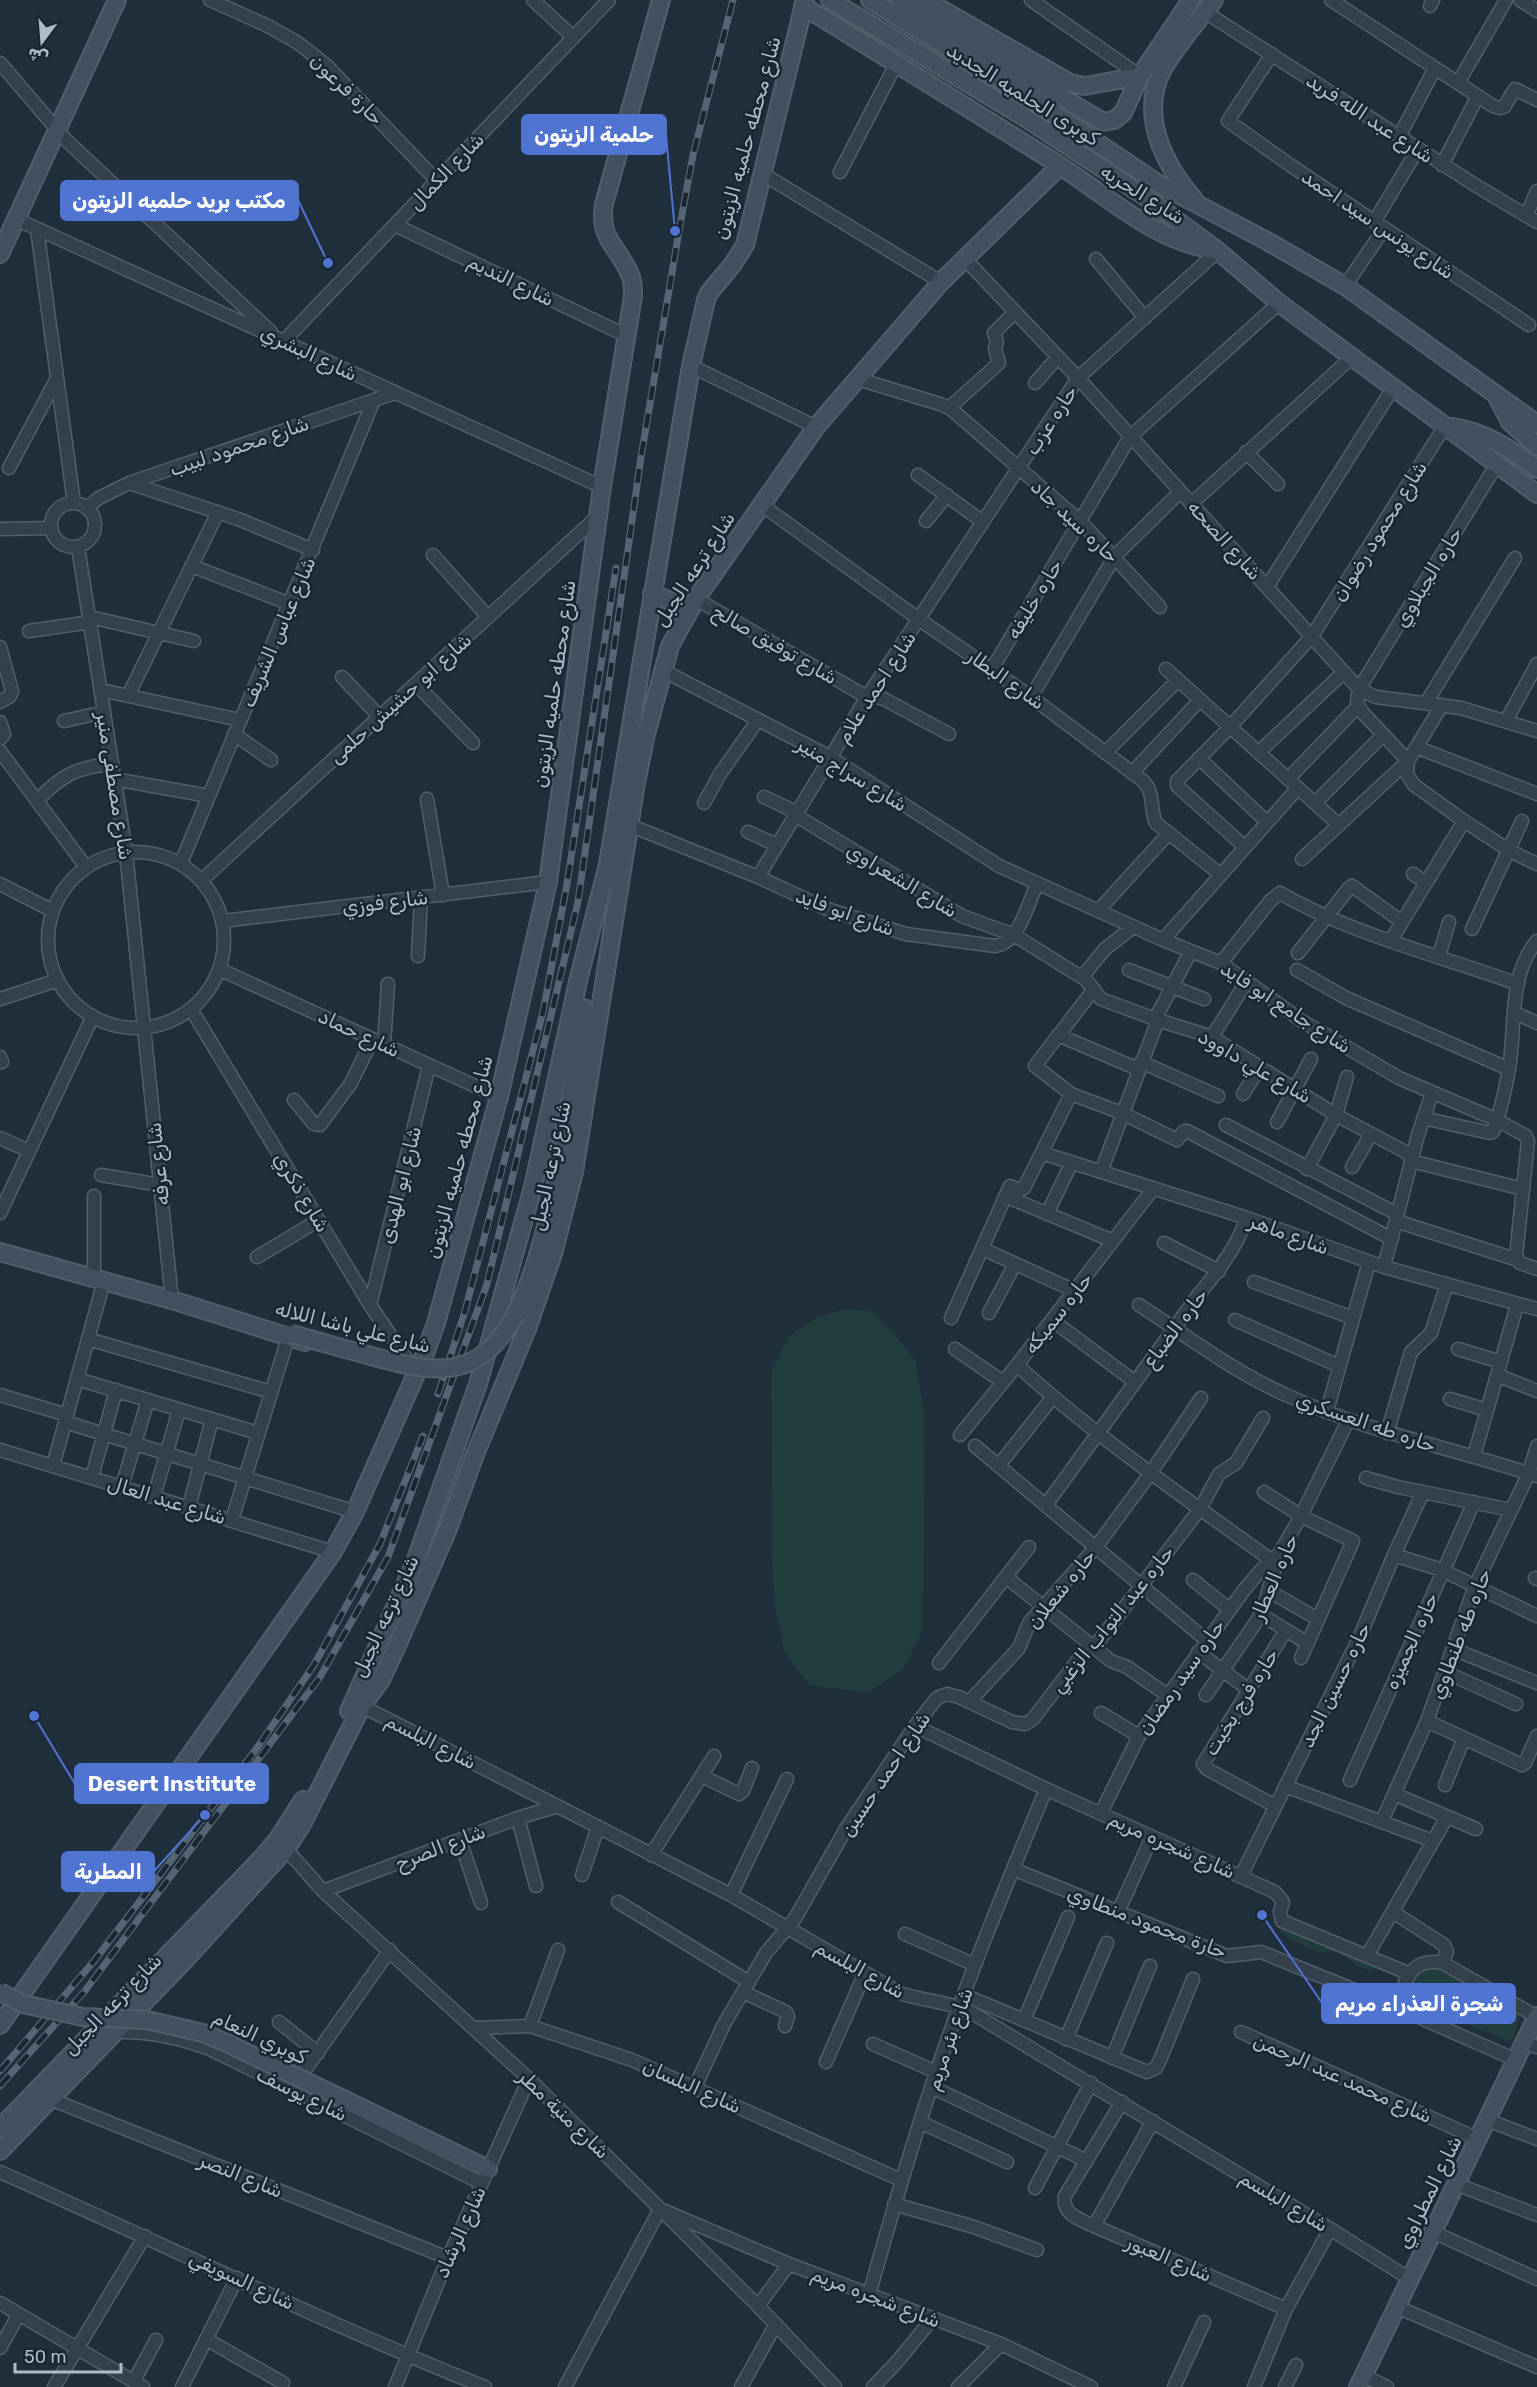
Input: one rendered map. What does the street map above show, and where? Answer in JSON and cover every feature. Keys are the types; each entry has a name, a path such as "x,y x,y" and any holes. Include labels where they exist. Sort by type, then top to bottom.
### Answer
{"street":[{"path":"0,254 117,0"},
{"name":"حارة فرعون","path":"210,0 268,26 298,43 326,65 437,181"},
{"path":"533,0 573,37"},
{"name":"شارع الكمال","path":"281,340 437,181 609,0"},
{"name":"شارع محطه حلميه الزيتون","path":"3,2015 333,1552 355,1512 436,1323 498,1097 548,882 602,487 633,296 631,278 604,233 603,204 661,0"},
{"name":"كوبرى الحلميه الجديد","path":"830,0 1024,117 1144,196 1218,251"},
{"name":"كوبرى الحلميه الجديد","path":"870,0 1035,100 1157,183 1202,208"},
{"path":"900,0 1103,122 1114,120 1123,113 1140,76 1191,0"},
{"path":"925,0 1070,83 1085,86 1140,76"},
{"path":"1331,0 1499,108 1504,107 1515,89 1537,100"},
{"path":"1458,83 1506,0"},
{"path":"1520,0 1537,11"},
{"path":"1034,1 1140,76"},
{"name":"شارع محطه حلميه الزيتون","path":"593,951 691,366 709,293 733,264 745,244 804,3"},
{"name":"شارع الحريه","path":"804,3 1172,239 1194,247 1218,251 1278,303 1537,494"},
{"path":"1202,208 1178,181 1163,154 1156,133 1153,111 1156,86 1164,68 1209,6"},
{"name":"شارع عبد الله فريد","path":"1209,6 1272,54 1442,165 1537,222"},
{"name":"شارع يونس سيد احمد","path":"1272,54 1228,120 1290,165 1529,325"},
{"path":"0,63 56,130 281,340"},
{"path":"840,171 896,64"},
{"path":"1399,137 1435,68"},
{"path":"1442,165 1479,96"},
{"path":"1345,286 1418,149"},
{"name":"شارع ترعه الجبل","path":"0,2128 115,2032 254,1887 286,1849 314,1803 362,1706 381,1680 417,1603 526,1329 553,1254 574,1172 628,825 646,734 676,632 816,427 941,282 1060,166"},
{"path":"763,174 941,282"},
{"path":"1526,216 1537,191"},
{"name":"شارع الحريه","path":"1202,208 1267,241 1345,286 1537,424"},
{"name":"شارع البشري","path":"16,219 602,487"},
{"name":"شارع النديم","path":"394,225 627,336"},
{"path":"37,229 74,503"},
{"name":"حاره عزب","path":"920,620 1078,378 1218,251"},
{"name":"شارع الصحه","path":"964,258 1078,378 1359,689"},
{"path":"1096,260 1145,318"},
{"name":"حاره خليفه","path":"992,669 1130,437 1278,303"},
{"path":"949,408 999,363 994,333 1015,312"},
{"path":"1035,383 1058,357"},
{"path":"1191,504 1352,357"},
{"path":"691,366 816,427"},
{"name":"حاره سيد جاد","path":"858,379 949,408 1081,522 1160,607"},
{"path":"9,468 56,380"},
{"path":"1267,587 1393,387"},
{"name":"شارع محمود لبيب","path":"87,508 99,498 129,483 395,393"},
{"path":"1496,394 1501,409 1510,422 1537,446"},
{"name":"شارع عباس الشريف","path":"181,863 374,400"},
{"path":"1446,426 1481,434 1502,444 1537,469"},
{"name":"شارع محمود رضوان","path":"1245,847 1176,784 1312,636 1446,426"},
{"path":"1246,452 1278,484"},
{"name":"حاره الجبلاوي","path":"1359,689 1497,464"},
{"path":"918,475 983,522"},
{"path":"129,483 218,512 313,550"},
{"path":"1031,697 1115,556 1180,492"},
{"path":"926,521 947,495"},
{"path":"74,503 87,508 95,526 90,539 78,546 66,546 60,543 52,534 51,528 51,521 57,510 74,503"},
{"name":"شارع البطار","path":"762,505 1132,772 1148,785 1153,800 1153,816 1156,823 1221,875"},
{"path":"128,696 218,512"},
{"name":"شارع ابو حشيش حلمى","path":"202,880 598,516"},
{"path":"0,529 51,528"},
{"name":"شارع مصطفى منير","path":"78,546 126,852 144,1027"},
{"path":"432,555 488,617"},
{"path":"1426,703 1515,558"},
{"path":"192,566 290,604"},
{"path":"652,593 693,605"},
{"name":"شارع توفيق صالح","path":"693,605 867,697 874,696 884,699 950,734"},
{"path":"29,631 90,620 194,642"},
{"name":"شارع احمد علام","path":"758,877 867,697 920,620"},
{"path":"0,647 12,691 10,696 0,702"},
{"path":"1506,721 1537,664"},
{"path":"1166,669 1338,824"},
{"name":"شارع سراج منير","path":"664,671 830,757 999,867 1036,884"},
{"path":"1259,753 1344,672"},
{"path":"342,677 379,716"},
{"path":"1106,753 1178,680"},
{"path":"416,684 472,743"},
{"path":"1537,731 1442,705 1376,697 1359,689 1357,698 1358,706 1408,761 1407,774 1414,785 1510,851 1537,864"},
{"path":"101,690 240,720"},
{"path":"1132,772 1200,700"},
{"path":"1302,859 1408,761 1442,705"},
{"path":"1288,779 1358,706"},
{"path":"64,721 104,712"},
{"path":"704,803 720,774 758,720"},
{"path":"0,722 4,734 0,739"},
{"path":"234,734 271,760"},
{"path":"1315,803 1383,735"},
{"path":"1416,747 1537,794"},
{"path":"0,751 86,867"},
{"path":"1199,758 1267,822"},
{"path":"37,801 52,785 70,773 90,766 111,764"},
{"path":"114,779 209,796"},
{"path":"1163,940 1297,789"},
{"name":"شارع الشعراوي","path":"764,796 796,813 962,916 1014,935 1082,977"},
{"path":"427,799 442,895"},
{"path":"1391,940 1464,821"},
{"path":"1472,929 1522,821"},
{"name":"شارع ابو فايد","path":"628,825 758,877 828,909 906,934 994,946 1002,945 1014,935"},
{"path":"748,832 777,845"},
{"path":"1098,911 1170,833"},
{"path":"126,852 154,853 181,863 202,880 215,899 223,921 225,938 219,969 208,991 191,1009 161,1024 144,1027 110,1023 93,1016 67,994 58,980 50,958 48,934 52,911 60,894 86,867 99,860 126,852"},
{"name":"شارع ترعه الجبل","path":"0,2151 42,2095 268,1852 297,1811 356,1697 415,1562 478,1384 533,1187 579,977 607,868"},
{"path":"1413,874 1425,884"},
{"name":"شارع فوزي","path":"223,921 548,882"},
{"path":"0,884 52,911"},
{"path":"1014,935 1036,884"},
{"name":"شارع جامع ابو فايد","path":"1036,884 1221,963 1302,1021 1399,1078 1497,1120 1526,1136 1533,1136"},
{"path":"1298,952 1349,888 1354,886 1402,922"},
{"path":"1221,963 1277,893 1326,916 1518,984"},
{"path":"418,956 420,897"},
{"path":"1439,956 1449,922"},
{"path":"1082,977 1105,949 1133,927"},
{"path":"1423,1118 1490,1133 1497,1120 1509,1069 1518,984 1524,958 1537,941"},
{"name":"شارع علي باشا اللاله","path":"289,1336 414,1368 450,1368 466,1364 482,1356 496,1344 516,1314 538,1259 559,1158 593,951"},
{"path":"1101,1172 1156,1020 1191,951"},
{"name":"شارع حماد","path":"219,969 498,1097"},
{"path":"1297,969 1316,983 1346,998 1509,1069"},
{"path":"1130,970 1204,999"},
{"name":"شارع علي داوود","path":"1082,977 1101,999 1156,1020 1212,1036 1336,1115 1412,1159 1523,1189"},
{"path":"0,999 58,980"},
{"path":"1212,1036 1247,981"},
{"path":"294,1100 314,1124 320,1125 378,1042 388,984"},
{"path":"1094,989 1034,1066 1071,1094 1122,1113 1177,1140 1184,1131 1187,1131 1392,1239"},
{"name":"شارع ذكري","path":"191,1009 370,1305 416,1374"},
{"path":"1515,1013 1537,1023"},
{"path":"0,1213 93,1016"},
{"name":"شارع عرفه","path":"144,1027 172,1300"},
{"path":"1058,1035 1218,1096"},
{"path":"1277,1122 1311,1059"},
{"name":"شارع ابو الهدى","path":"370,1305 429,1065"},
{"path":"1243,1094 1260,1067"},
{"path":"1306,1169 1336,1115 1347,1077"},
{"path":"1384,1267 1423,1118 1432,1093"},
{"path":"951,1318 1010,1186 1020,1190 1024,1188 1071,1094"},
{"path":"1226,1125 1396,1218 1518,1260 1524,1265 1537,1269"},
{"path":"1352,1167 1371,1134"},
{"path":"1518,1260 1523,1189 1533,1136"},
{"path":"0,1138 29,1151"},
{"name":"شارع ماهر","path":"1042,1153 1247,1218 1384,1267 1537,1309"},
{"path":"1047,1214 1072,1162"},
{"path":"101,1174 160,1185"},
{"name":"حاره سميكه","path":"960,1435 1153,1189"},
{"path":"53,1466 88,1339 99,1280 94,1196"},
{"path":"1005,1196 1113,1241"},
{"name":"حاره الضباع","path":"1046,1504 1174,1328 1219,1271 1238,1241 1247,1218"},
{"path":"257,1257 319,1220"},
{"path":"1164,1244 1219,1271"},
{"path":"982,1249 1074,1291"},
{"name":"شارع علي باشا اللاله","path":"0,1252 172,1300 416,1374"},
{"path":"1327,1411 1369,1262"},
{"path":"990,1313 1015,1264"},
{"path":"1254,1282 1353,1317"},
{"path":"1387,1433 1411,1352 1431,1333 1447,1284"},
{"name":"حاره طه العسكري","path":"1139,1305 1252,1378 1348,1421 1533,1474"},
{"path":"1474,1456 1517,1305"},
{"path":"1052,1320 1135,1382"},
{"path":"1235,1320 1339,1366"},
{"path":"232,1520 289,1336"},
{"path":"88,1339 271,1392"},
{"path":"955,1349 1003,1382"},
{"path":"1458,1349 1501,1362"},
{"path":"1017,1365 1098,1434 1150,1474 1275,1557"},
{"path":"1497,1375 1537,1391"},
{"path":"77,1379 258,1433"},
{"path":"92,1477 116,1390"},
{"path":"0,1395 135,1444 355,1512"},
{"path":"999,1465 1053,1397"},
{"name":"حاره شعلان","path":"970,1701 1018,1648 1029,1623 1042,1607 1096,1547 1150,1474 1201,1398"},
{"path":"1450,1399 1487,1410"},
{"path":"122,1486 148,1400"},
{"path":"154,1496 179,1410"},
{"name":"حاره عبد التواب الزغبي","path":"1021,1724 1033,1719 1084,1652 1098,1642 1200,1509 1219,1474 1236,1463 1263,1418"},
{"path":"189,1507 212,1419"},
{"name":"حاره العطار","path":"1206,1695 1260,1614 1269,1591 1275,1557 1301,1516 1348,1421"},
{"path":"975,1446 1206,1640"},
{"name":"حاره طه طنطاوي","path":"1382,1821 1427,1720 1475,1586 1512,1510 1533,1474 1537,1446"},
{"name":"شارع عبد العال","path":"0,1450 333,1552"},
{"path":"1366,1478 1512,1510"},
{"path":"1264,1492 1301,1516 1353,1541 1301,1658"},
{"name":"حاره حسين الجد","path":"1241,1876 1360,1636 1423,1492"},
{"name":"حاره الجميزه","path":"1350,1780 1474,1502"},
{"path":"939,1664 1029,1547"},
{"path":"1394,1555 1442,1570 1537,1616"},
{"name":"حاره سيد رمضان","path":"1101,1813 1139,1736 1229,1609 1275,1557"},
{"path":"1006,1577 1113,1662 1127,1667 1167,1695"},
{"path":"1193,1580 1229,1609"},
{"path":"1269,1591 1318,1619"},
{"path":"1260,1614 1307,1643"},
{"name":"حاره فرج بخيت","path":"1275,1806 1207,1769 1203,1764 1286,1630"},
{"path":"1453,1649 1537,1683"},
{"path":"1198,1652 1249,1690"},
{"path":"1445,1672 1516,1704"},
{"name":"شارع احمد حسين","path":"695,2087 724,2024 772,1944 801,1909 847,1827 915,1726 942,1695 947,1694 970,1701 1012,1722 1021,1724"},
{"name":"شارع البلسم","path":"362,1706 731,1895 865,1974 916,1999 962,2001 995,2025 1410,2279"},
{"path":"1101,1713 1139,1736"},
{"path":"1427,1720 1522,1765 1537,1736"},
{"name":"شارع شجره مريم","path":"915,1726 1046,1789 1279,1895 1283,1902 1280,1912 1282,1921 1410,1974"},
{"path":"1445,1785 1464,1738"},
{"path":"651,1855 714,1756"},
{"path":"702,1776 739,1794 743,1791 752,1768"},
{"path":"731,1895 787,1779"},
{"path":"1285,1786 1433,1841"},
{"name":"شارع بئر مريم","path":"869,2295 894,2204 936,2072 1012,1869 1046,1789"},
{"path":"1394,1794 1476,1829"},
{"name":"شارع الصرح","path":"323,1891 518,1818 558,1806"},
{"path":"1366,1956 1447,1817"},
{"path":"518,1818 536,1886"},
{"path":"582,1875 598,1827"},
{"path":"1118,1912 1152,1837"},
{"path":"460,1839 481,1903"},
{"name":"شارع منية مطر","path":"286,1849 323,1891 529,2079 776,2324 835,2387"},
{"name":"حارة محمود منطاوي","path":"1012,1869 1227,1956 1262,1952 1396,2007 1516,2060"},
{"path":"618,1902 786,2012 788,2016 785,2026"},
{"path":"1393,1912 1444,1945 1447,1951 1443,1963"},
{"path":"1024,2020 1068,1917"},
{"path":"905,1934 975,1965"},
{"path":"1066,2039 1107,1943"},
{"path":"292,2088 390,1950"},
{"path":"530,2026 558,1950"},
{"path":"1396,2007 1410,1974 1418,1964 1430,1960 1443,1963 1537,2016"},
{"path":"1112,2058 1150,1966"},
{"path":"826,2062 865,1974"},
{"path":"962,2001 1024,2020 1148,2072 1156,2068 1193,1979"},
{"name":"كوبري النعام","path":"0,1992 23,2004 83,2018 147,2020 202,2033 345,2100 484,2176"},
{"name":"شارع المطراوي","path":"1361,2381 1516,2060 1530,2045 1537,2016"},
{"path":"279,2022 318,2053"},
{"name":"شارع البلسان","path":"473,2028 530,2026 632,2060 902,2180"},
{"name":"شارع يوسف","path":"115,2032 139,2032 187,2040 484,2176"},
{"name":"شارع محمد عبد الرحمن","path":"1241,2032 1478,2139"},
{"path":"873,2044 936,2072"},
{"name":"شارع الرشاد","path":"395,2387 448,2258 529,2079"},
{"path":"1035,2188 1091,2083"},
{"path":"932,2086 1087,2161 1122,2102"},
{"name":"شارع النصر","path":"42,2095 448,2258"},
{"path":"1487,2120 1537,2139"},
{"path":"1094,2226 1154,2121"},
{"path":"920,2122 1007,2162"},
{"name":"شارع العبور","path":"1087,2161 1065,2196 1064,2202 1069,2212 1094,2226 1286,2309"},
{"name":"شارع السويفي","path":"0,2172 408,2356 485,2387"},
{"path":"1456,2184 1537,2215"},
{"path":"894,2204 974,2227 1037,2250"},
{"path":"565,2387 660,2209"},
{"name":"شارع شجره مريم","path":"660,2209 789,2264 1001,2344 1091,2387"},
{"path":"1254,2387 1286,2309 1330,2229"},
{"path":"1433,2232 1537,2279"},
{"path":"54,2387 145,2236"},
{"path":"758,2306 789,2264"},
{"path":"182,2387 237,2278"},
{"path":"0,2303 139,2384 156,2340"},
{"path":"1397,2307 1537,2367"},
{"path":"0,2348 19,2314"},
{"path":"873,2387 933,2318"},
{"path":"1174,2387 1204,2322"},
{"path":"741,2387 776,2324"},
{"path":"206,2340 283,2383"},
{"path":"958,2387 1001,2344"},
{"path":"1285,2387 1296,2365"},
{"path":"1361,2381 1387,2387"}],"green space":[{"path":"844,1309 871,1311 896,1336 915,1360 924,1411 923,1631 903,1669 867,1693 809,1685 784,1651 775,1606 772,1549 771,1373 789,1335 818,1317"},
{"path":"1278,1926 1375,1966 1374,1969 1360,1967 1336,1952 1322,1952 1308,1947 1286,1936"},
{"path":"1434,1966 1519,2013 1513,2039 1508,2041 1410,1999 1417,1979 1424,1971"}],"railway":[{"path":"0,2086 84,1992 320,1677 388,1557 487,1284 578,902 641,457 679,231 693,155 733,0"},
{"path":"438,1394 465,1311 543,1012 567,884 616,568"},
{"path":"0,2071 94,1961 257,1748 314,1665 380,1544 423,1436"}],"place":[{"name":"حلمية الزيتون","path":"675,231"},
{"name":"مكتب بريد حلميه الزيتون","path":"328,263"},
{"name":"Desert Institute","path":"34,1716"},
{"name":"المطرية","path":"205,1815"},
{"name":"شجرة العذراء مريم","path":"1262,1915"}]}
